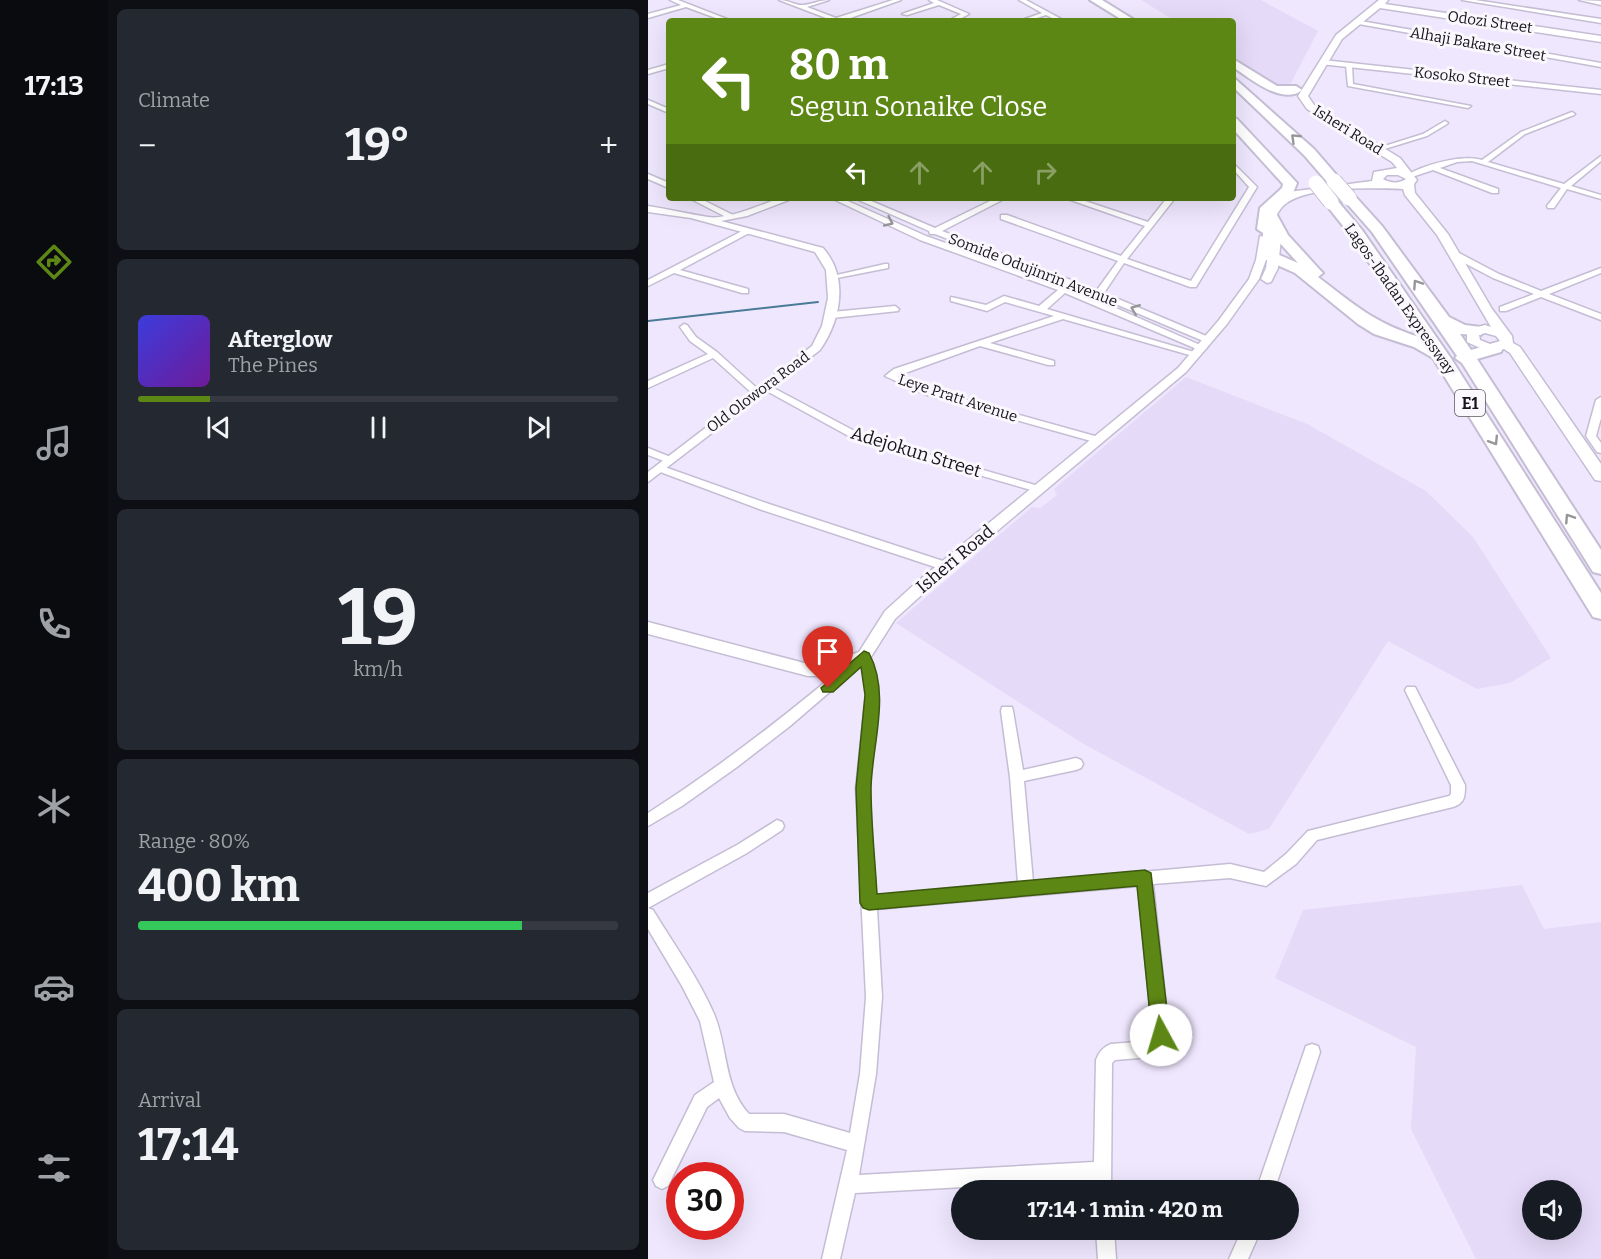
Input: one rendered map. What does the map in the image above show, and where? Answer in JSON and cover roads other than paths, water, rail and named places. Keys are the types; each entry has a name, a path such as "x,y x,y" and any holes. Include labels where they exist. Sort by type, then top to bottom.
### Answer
{"highway":[{"path":"1095,0 1126,18"},
{"path":"1111,0 1140,18"},
{"path":"1236,64 1270,87 1278,90 1296,90"},
{"name":"Lagos-Ibadan Expressway","path":"1236,84 1309,152 1377,229 1443,320 1464,358 1601,567"},
{"path":"1236,99 1287,150"},
{"path":"1236,125 1290,183 1288,190 1267,208 1270,224 1269,256 1303,272 1364,321 1428,346 1441,357"},
{"name":"Lagos-Ibadan Expressway","path":"1311,183 1331,202 1357,233 1404,301 1601,611"},
{"path":"1270,224 1311,268 1371,319 1397,329 1409,325 1411,316 1404,301"},
{"path":"1267,279 1286,269 1303,272"},
{"path":"1443,320 1461,329 1480,330"},
{"path":"1464,358 1502,343"}],"main road":[{"name":"Isheri Road","path":"1380,2 1339,37 1306,88 1304,100 1344,130 1396,160 1409,180"},
{"name":"Isheri Road","path":"1380,2 1333,36 1296,90 1297,102 1337,133 1382,159 1379,175 1388,186"},
{"name":"Odozi Street","path":"1380,2 1601,39"},
{"name":"Isheri Road","path":"1365,184 1379,175 1396,171 1409,180"},
{"name":"Isheri Road","path":"1270,224 1286,202 1311,183 1388,186 1409,180"},
{"path":"1409,180 1409,192 1456,255 1502,343"},
{"path":"1388,186 1431,228 1483,318 1480,330 1471,336 1474,342 1502,343 1515,350 1601,476"},
{"name":"Isheri Road","path":"1267,279 1273,259"}],"street":[{"path":"674,0 721,18"},
{"path":"782,0 832,18"},
{"path":"802,7 826,0"},
{"path":"844,18 898,0"},
{"path":"932,0 966,14 957,18"},
{"path":"1014,0 1054,18"},
{"path":"1022,0 1049,18"},
{"path":"1465,0 1601,21"},
{"path":"1582,0 1601,3"},
{"path":"905,14 939,3"},
{"path":"648,16 686,5"},
{"path":"1031,18 1044,14"},
{"name":"Alhaji Bakare Street","path":"1355,22 1601,65"},
{"name":"Kosoko Street","path":"1323,60 1349,65 1407,69"},
{"name":"Kosoko Street","path":"1323,60 1601,91"},
{"path":"1349,65 1350,85 1468,106"},
{"path":"648,72 666,67"},
{"path":"648,102 666,110"},
{"path":"648,108 666,116"},
{"path":"1483,162 1523,133 1572,114"},
{"path":"1378,149 1425,135 1445,123"},
{"path":"1409,180 1433,168 1466,158 1601,197"},
{"path":"1551,206 1566,186 1601,158"},
{"path":"1004,217 1193,285 1253,187 1236,168"},
{"path":"1433,168 1495,191"},
{"path":"648,176 666,185"},
{"path":"699,201 733,218"},
{"path":"712,220 733,218 781,201"},
{"path":"842,201 945,246 1065,290 1202,347"},
{"name":"Somide Odujinrin Avenue","path":"865,201 933,232 1166,321 1202,347"},
{"path":"933,232 996,201"},
{"path":"1078,201 1150,225"},
{"path":"1099,294 1122,260 1169,201"},
{"name":"Old Olowora Road","path":"648,209 676,211 819,250 824,253 832,278 832,315 823,340 816,348 648,478"},
{"name":"Isheri Road","path":"864,656 890,615 945,566 1182,370 1223,322 1258,268 1270,224"},
{"path":"648,283 747,232"},
{"path":"945,246 954,240"},
{"path":"1456,255 1540,294 1601,317"},
{"path":"832,278 885,267"},
{"path":"674,270 745,291"},
{"path":"1503,309 1601,270"},
{"name":"Isheri Road","path":"1223,322 1244,304 1267,279"},
{"path":"1041,309 1065,290"},
{"path":"954,299 987,308 1004,299 1145,339 1202,347"},
{"path":"832,315 895,309"},
{"name":"Leye Pratt Avenue","path":"1063,316 897,371 891,376 927,392 1098,440"},
{"path":"1145,339 1166,321"},
{"name":"Adejokun Street","path":"684,327 693,339 762,390 858,437 1038,489"},
{"path":"981,344 1051,363"},
{"path":"648,386 714,354"},
{"path":"1601,400 1591,436 1601,450"},
{"path":"648,451 669,460"},
{"path":"659,468 718,492 807,518 945,566"},
{"path":"648,628 807,670 826,670 864,656"},
{"path":"648,820 709,782 745,756 799,713 864,656"},
{"path":"831,1259 850,1184 857,1144 868,1074 874,997 863,788 872,695 871,675 864,656"},
{"path":"869,903 1230,871 1266,879 1291,859 1313,835 1453,801 1458,797 1458,785 1411,690"},
{"path":"1007,711 1017,777 1026,888"},
{"path":"1017,777 1076,764"},
{"path":"648,901 742,849 777,826"},
{"path":"1101,1180 1104,1060 1111,1052 1151,1050 1156,1047 1161,1035 1145,878"},
{"path":"648,915 707,1018 723,1085 733,1112 745,1122 784,1123 857,1144"},
{"path":"1269,1180 1312,1052"},
{"path":"662,1180 701,1101 723,1085"},
{"path":"850,1184 1100,1171"},
{"path":"1106,1240 1107,1259"},
{"path":"1238,1259 1247,1240"}],"waterway":[{"path":"648,321 818,302"}]}
